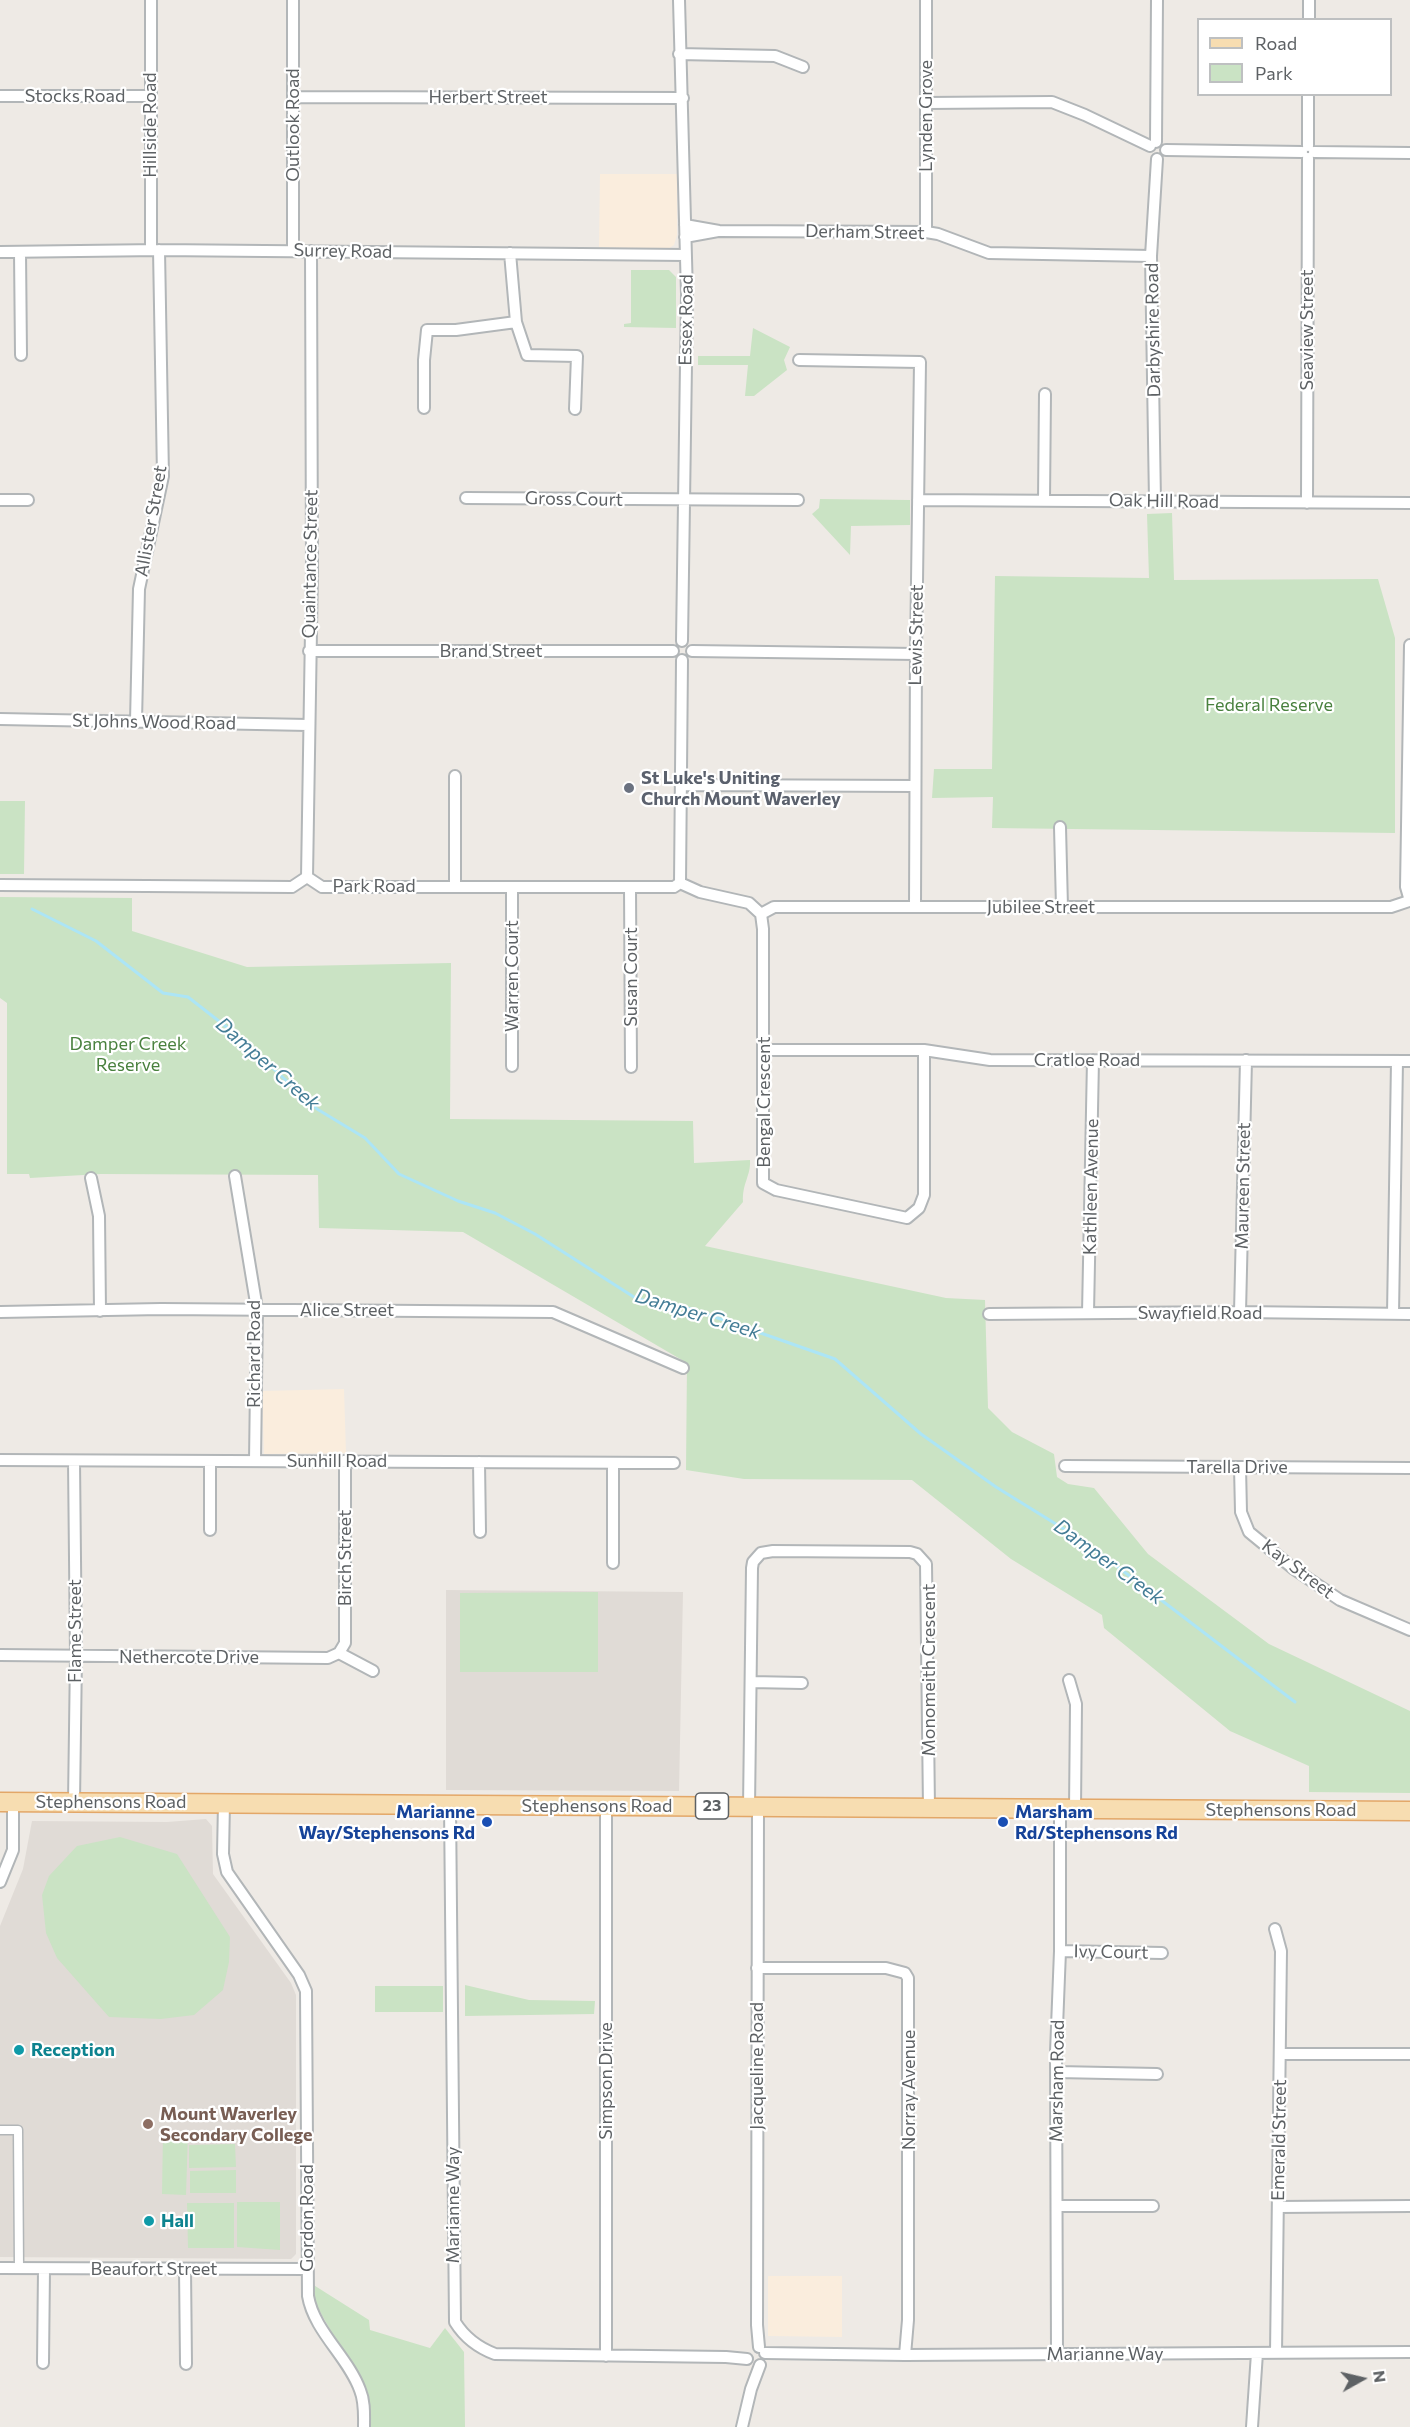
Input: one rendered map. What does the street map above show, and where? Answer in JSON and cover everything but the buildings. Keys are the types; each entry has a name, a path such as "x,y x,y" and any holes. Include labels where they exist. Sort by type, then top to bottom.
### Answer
{"main road":[{"name":"Stephensons Road","path":"7,1802 1410,1811"}],"street":[{"name":"Hillside Road","path":"151,0 149,96 155,250"},
{"name":"Outlook Road","path":"293,0 293,251"},
{"name":"Essex Road","path":"679,0 686,255 682,641"},
{"name":"Lynden Grove","path":"926,0 926,232"},
{"path":"1157,0 1151,155 1157,159 1162,157 1166,150"},
{"path":"1309,0 1309,18"},
{"path":"679,54 775,56 803,67"},
{"name":"Stocks Road","path":"0,96 149,96"},
{"name":"Seaview Street","path":"1307,503 1308,96"},
{"name":"Herbert Street","path":"294,97 683,98"},
{"path":"927,104 1052,102 1153,144 1162,143 1166,150"},
{"path":"1166,150 1410,153"},
{"name":"Darbyshire Road","path":"1155,501 1151,256 1157,159"},
{"name":"Derham Street","path":"685,231 710,234 719,231 926,232 938,234 989,253 1151,256"},
{"name":"Allister Street","path":"136,721 139,589 162,476 155,250"},
{"name":"Surrey Road","path":"0,252 311,250 686,255"},
{"name":"Quaintance Street","path":"307,877 312,569 311,250"},
{"path":"20,252 21,355"},
{"path":"510,253 516,322 527,356 577,356 576,408"},
{"path":"424,408 424,360 427,330 456,330 516,322"},
{"name":"Lewis Street","path":"799,360 920,362 915,907"},
{"path":"1044,500 1045,394"},
{"name":"Gross Court","path":"466,498 798,500"},
{"path":"0,500 28,500"},
{"name":"Oak Hill Road","path":"918,500 1410,503"},
{"path":"682,641 689,644 692,651 689,658 682,660 675,657 673,651 677,643 682,641"},
{"path":"1410,646 1406,887 1410,901"},
{"name":"Brand Street","path":"309,651 673,651"},
{"path":"692,651 916,654"},
{"path":"682,660 680,883 700,892 749,903 761,914"},
{"name":"St Johns Wood Road","path":"0,719 308,725"},
{"path":"455,886 456,776"},
{"path":"682,785 915,786"},
{"path":"1060,828 1062,907"},
{"name":"Park Road","path":"0,885 292,887 307,877 322,887 674,887 680,883"},
{"name":"Warren Court","path":"512,887 512,1066"},
{"name":"Susan Court","path":"630,887 631,1067"},
{"name":"Jubilee Street","path":"761,914 774,907 1391,907 1410,901"},
{"name":"Bengal Crescent","path":"761,914 763,928 764,1183 776,1190 907,1218 919,1208 924,1196 924,1050"},
{"name":"Cratloe Road","path":"764,1050 924,1050 990,1060 1410,1061"},
{"name":"Kathleen Avenue","path":"1088,1313 1093,1060"},
{"name":"Maureen Street","path":"1240,1312 1245,1060"},
{"path":"1393,1314 1397,1061"},
{"name":"Richard Road","path":"235,1176 257,1309 255,1461"},
{"path":"91,1178 99,1216 100,1311"},
{"name":"Alice Street","path":"0,1312 257,1309 553,1312 683,1368"},
{"name":"Swayfield Road","path":"989,1314 1240,1312 1410,1314"},
{"name":"Sunhill Road","path":"0,1460 674,1463"},
{"name":"Flame Street","path":"74,1461 76,1656 74,1802"},
{"path":"210,1461 210,1530"},
{"name":"Birch Street","path":"339,1653 345,1643 345,1461"},
{"path":"479,1462 480,1532"},
{"path":"613,1463 613,1563"},
{"name":"Tarella Drive","path":"1065,1466 1410,1468"},
{"name":"Kay Street","path":"1240,1467 1241,1512 1250,1532 1294,1569 1340,1600 1410,1630"},
{"name":"Monomeith Crescent","path":"753,1807 752,1568 753,1562 761,1553 773,1551 910,1552 922,1557 928,1572 929,1808"},
{"path":"339,1653 373,1671"},
{"name":"Nethercote Drive","path":"0,1655 328,1658 339,1653"},
{"name":"Marsham Road","path":"1057,2354 1057,2072 1060,1951 1076,1704 1069,1680"},
{"path":"751,1682 802,1683"},
{"path":"0,1882 13,1850 7,1802"},
{"name":"Gordon Road","path":"224,1803 223,1854 227,1872 299,1976 306,1991 308,2296 312,2312 361,2390 364,2427"},
{"name":"Marianne Way","path":"450,1805 455,2322 460,2330 476,2344 495,2354 606,2356 1410,2352"},
{"name":"Simpson Drive","path":"606,1806 606,2356"},
{"name":"Jacqueline Road","path":"742,2427 756,2356 757,2325 758,1968 753,1807"},
{"name":"Emerald Street","path":"1275,1929 1281,1951 1276,2353"},
{"name":"Ivy Court","path":"1060,1951 1162,1953"},
{"name":"Norray Avenue","path":"758,1968 886,1968 905,1973 908,1978 908,2320 905,2355"},
{"path":"1281,2054 1410,2054"},
{"path":"1057,2072 1157,2074"},
{"path":"0,2130 18,2130 19,2268"},
{"path":"1057,2205 1153,2206"},
{"path":"1278,2206 1410,2206"},
{"name":"Beaufort Street","path":"0,2268 307,2270"},
{"path":"43,2363 44,2269"},
{"path":"184,2269 186,2364"},
{"path":"1252,2427 1257,2353"}],"shaded area":[{"path":"600,174 677,174 677,235 674,245 666,250 599,247"},
{"path":"344,1389 346,1453 264,1454 262,1391"},
{"path":"446,1590 683,1592 679,1791 446,1790"},
{"name":"Mount Waverley Secondary College","path":"206,1819 212,1826 213,1874 291,1983 296,1995 296,2254 291,2259 0,2257 0,1926 23,1869 32,1821 167,1822"},
{"path":"768,2276 842,2276 842,2337 768,2336"}],"green space":[{"path":"631,270 669,270 676,277 676,328 624,327 624,324 631,323"},
{"path":"753,328 790,347 784,360 787,370 754,396 745,396 748,365 698,365 698,356 750,356"},
{"path":"820,499 910,500 910,525 851,526 850,555 812,514 819,508"},
{"name":"Federal Reserve","path":"1172,513 1174,580 1378,579 1395,638 1395,833 992,828 993,797 932,798 934,769 992,769 995,576 1149,578 1147,514"},
{"path":"0,801 25,801 24,874 0,874"},
{"name":"Damper Creek Reserve","path":"0,897 132,898 132,931 247,967 451,963 450,1119 693,1121 694,1163 750,1160 743,1202 705,1246 946,1298 985,1300 988,1408 1012,1432 1054,1454 1057,1477 1068,1484 1094,1488 1148,1554 1269,1644 1410,1711 1410,1793 1309,1792 1309,1766 1230,1731 1104,1628 1102,1615 1011,1559 912,1480 744,1479 686,1470 687,1363 463,1232 319,1228 318,1175 101,1174 30,1178 29,1174 7,1174 7,1003 0,998"},
{"path":"598,1592 598,1672 460,1672 460,1593"},
{"path":"120,1837 177,1854 230,1937 229,1962 223,1990 194,2015 161,2019 109,2017 57,1958 46,1933 42,1895 49,1876 77,1846"},
{"path":"465,1985 529,2000 595,2001 594,2014 465,2016"},
{"path":"375,1986 443,1986 443,2012 375,2012"},
{"path":"163,2132 188,2132 186,2195 162,2194"},
{"path":"235,2144 236,2167 189,2168 189,2145"},
{"path":"236,2170 236,2193 190,2193 190,2171"},
{"path":"237,2202 280,2202 280,2250 237,2247"},
{"path":"187,2203 234,2203 234,2248 188,2248"},
{"path":"312,2284 369,2320 370,2330 430,2348 445,2328 464,2352 465,2427 368,2427 367,2396 313,2299"}],"waterway":[{"name":"Damper Creek","path":"32,909 96,941 163,993 188,997 238,1036 317,1109 365,1138 399,1174 458,1201 495,1213 535,1234 637,1299 692,1309 835,1359 921,1434 996,1487 1085,1542 1295,1702"}],"place":[{"name":"St Luke's Uniting Church Mount Waverley","path":"629,788"},
{"name":"Marianne Way/Stephensons Rd","path":"487,1822"},
{"name":"Marsham Rd/Stephensons Rd","path":"1003,1822"},
{"name":"Reception","path":"19,2050"},
{"name":"Mount Waverley Secondary College","path":"148,2124"},
{"name":"Hall","path":"149,2221"}]}
